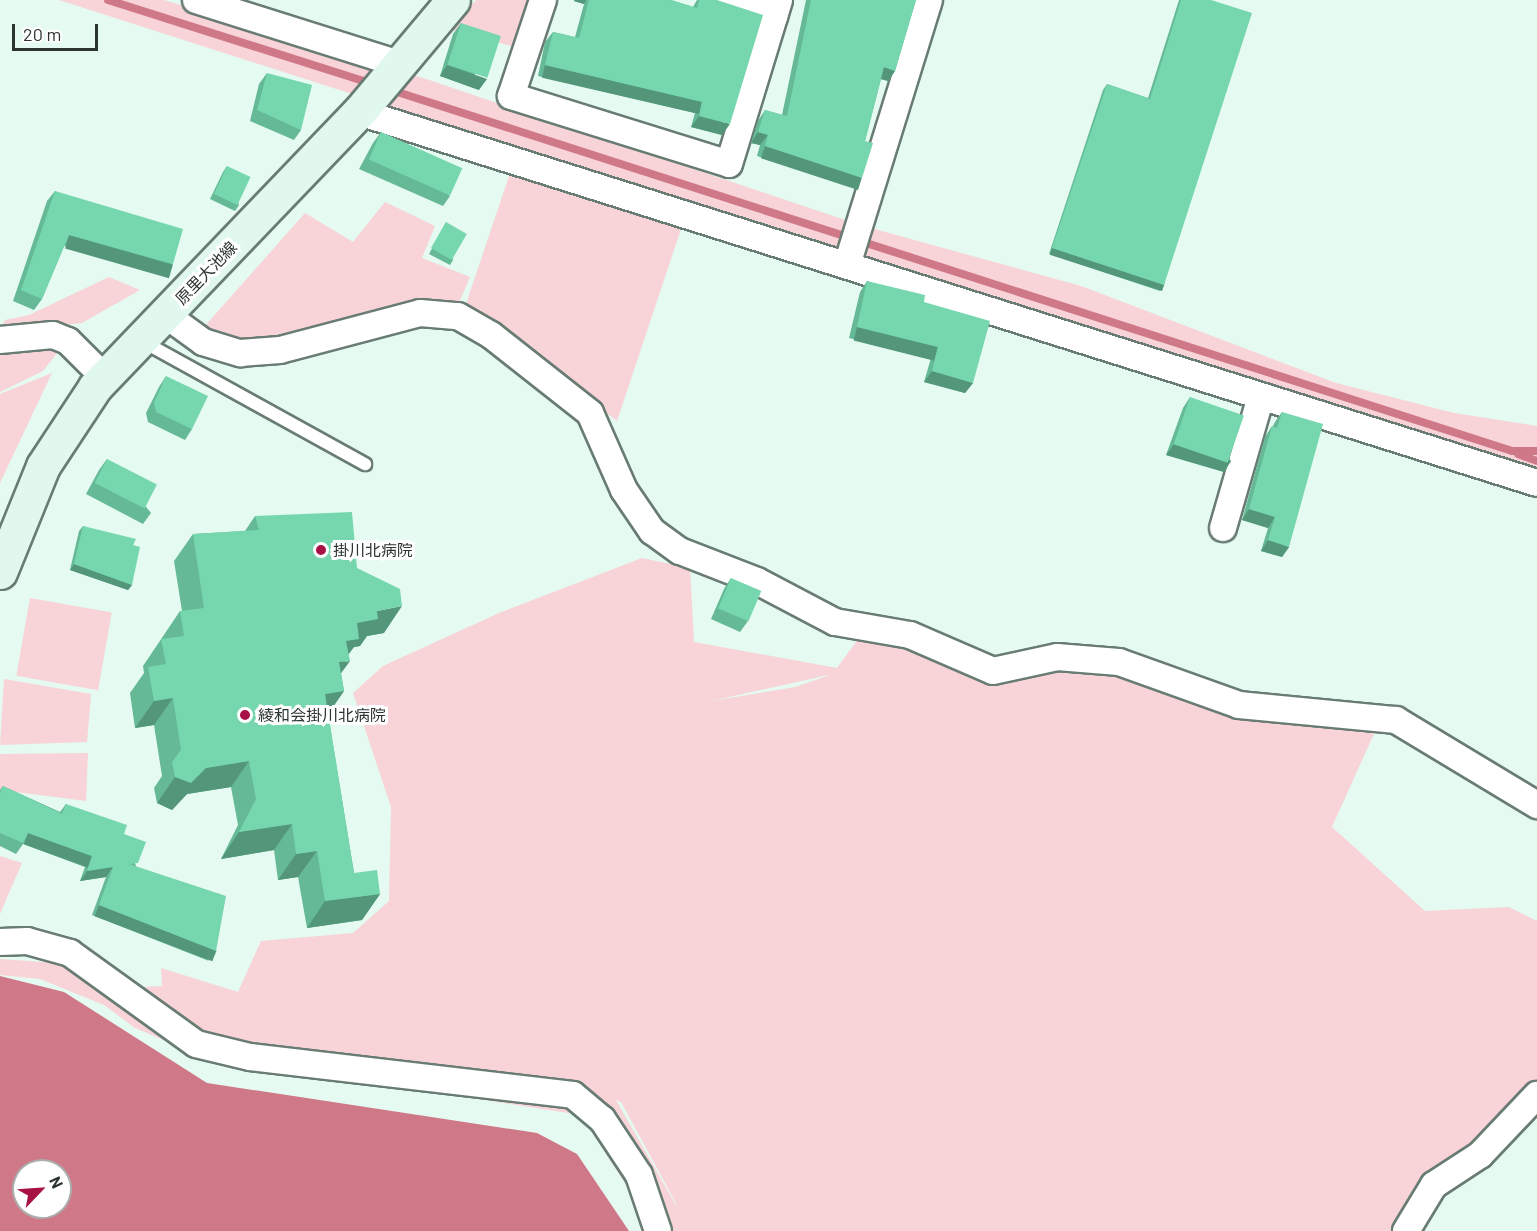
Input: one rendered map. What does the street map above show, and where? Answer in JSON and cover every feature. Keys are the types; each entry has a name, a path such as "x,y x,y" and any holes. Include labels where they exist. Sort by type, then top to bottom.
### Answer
{"main road":[{"name":"原里大池線","path":"0,572 43,466 104,377 166,315 361,109 453,0"}],"street":[{"path":"196,0 395,69"},
{"path":"543,0 511,96 729,164 776,8 727,0"},
{"path":"848,263 929,0"},
{"path":"361,109 1537,483"},
{"path":"166,315 203,342 240,353 280,350 420,313 458,316 492,335 590,413 624,490 652,531 680,551 757,581 835,622 910,635 993,671 1057,657 1119,662 1239,705 1396,720 1537,805"},
{"path":"0,339 53,334 68,341 104,377"},
{"path":"1223,528 1261,396"},
{"path":"0,942 27,941 70,953 196,1044 250,1058 573,1095 602,1119 639,1175 658,1231"},
{"path":"1406,1231 1434,1185 1480,1155 1537,1095"}],"lane":[{"path":"141,341 365,464"}],"shaded area":[{"path":"59,0 164,0 426,79 860,225 1081,286 1336,383 1454,413 1537,426 1537,474"},
{"path":"476,0 543,0 526,50 452,30"},
{"path":"510,173 682,226 617,421 465,307"},
{"path":"385,202 435,226 422,258 470,277 458,305 238,342 223,341 204,327 305,213 353,242"},
{"path":"109,277 140,290 82,323 0,331 5,320 29,315"},
{"path":"41,344 58,352 43,371 0,392 0,351"},
{"path":"52,373 0,483 0,394"},
{"path":"642,558 690,568 694,642 837,668 866,628 999,670 1057,657 1243,705 1381,718 1332,827 1425,911 1509,907 1537,921 1537,1087 1408,1231 647,1231 646,1216 581,1115 204,1057 135,1028 104,1005 40,979 0,975 0,959 57,963 102,986 103,977 113,968 141,987 162,986 161,968 238,992 261,941 353,933 389,901 391,807 353,693 383,666 499,613","holes":["833,674 795,687 711,701","616,1100 621,1102 677,1205 676,1205"]},
{"path":"30,598 112,612 98,690 16,676"},
{"path":"4,679 91,694 87,742 0,745"},
{"path":"88,753 86,801 0,790 0,754"},
{"path":"0,856 22,863 0,914"},
{"path":"0,976 64,992 207,1083 537,1133 577,1154 629,1231 0,1231"}],"building":[{"path":"589,0 671,0 697,8 699,0 717,0 763,15 730,124 699,116 702,102 545,65 553,32 579,38"},
{"path":"811,0 916,0 895,71 884,67 865,141 873,143 862,178 765,146 768,135 758,132 765,110 787,116"},
{"path":"1181,0 1211,0 1252,13 1164,285 1052,248 1107,84 1150,99"},
{"path":"461,23 501,36 487,78 447,65"},
{"path":"267,73 312,85 301,130 257,110"},
{"path":"381,132 462,168 450,196 369,159"},
{"path":"227,166 251,177 237,205 214,194"},
{"path":"55,191 183,229 173,264 69,235 42,299 21,290"},
{"path":"446,222 467,234 452,260 431,248"},
{"path":"867,281 925,295 924,302 990,321 973,383 932,371 938,347 857,327"},
{"path":"166,376 208,396 192,429 156,412 154,403"},
{"path":"1190,397 1244,416 1228,463 1174,444"},
{"path":"1282,412 1323,424 1289,547 1268,540 1275,517 1249,509 1272,426 1277,428"},
{"path":"107,459 157,484 145,508 95,483"},
{"path":"352,512 357,568 400,589 402,606 377,611 378,619 357,623 359,639 346,641 350,661 339,662 344,691 325,694 354,873 377,870 380,894 325,901 317,851 296,854 292,824 239,832 256,799 249,761 206,768 191,783 175,777 172,762 181,750 173,698 154,701 148,667 166,664 161,639 184,636 180,611 204,608 193,534 259,530 255,516"},
{"path":"83,526 136,539 133,545 140,547 132,585 74,564"},
{"path":"731,578 761,591 748,621 718,608"},
{"path":"3,786 62,814 66,804 127,825 124,834 146,842 138,863 129,864 226,896 216,951 99,905 113,867 87,871 92,856 28,833 23,843 0,833 0,793"}],"waterway":[{"path":"108,0 373,84"},
{"path":"388,89 1512,451 1537,451"},
{"path":"1518,454 1537,461"}],"place":[{"name":"掛川北病院","path":"321,550"},
{"name":"綾和会掛川北病院","path":"245,715"}]}
